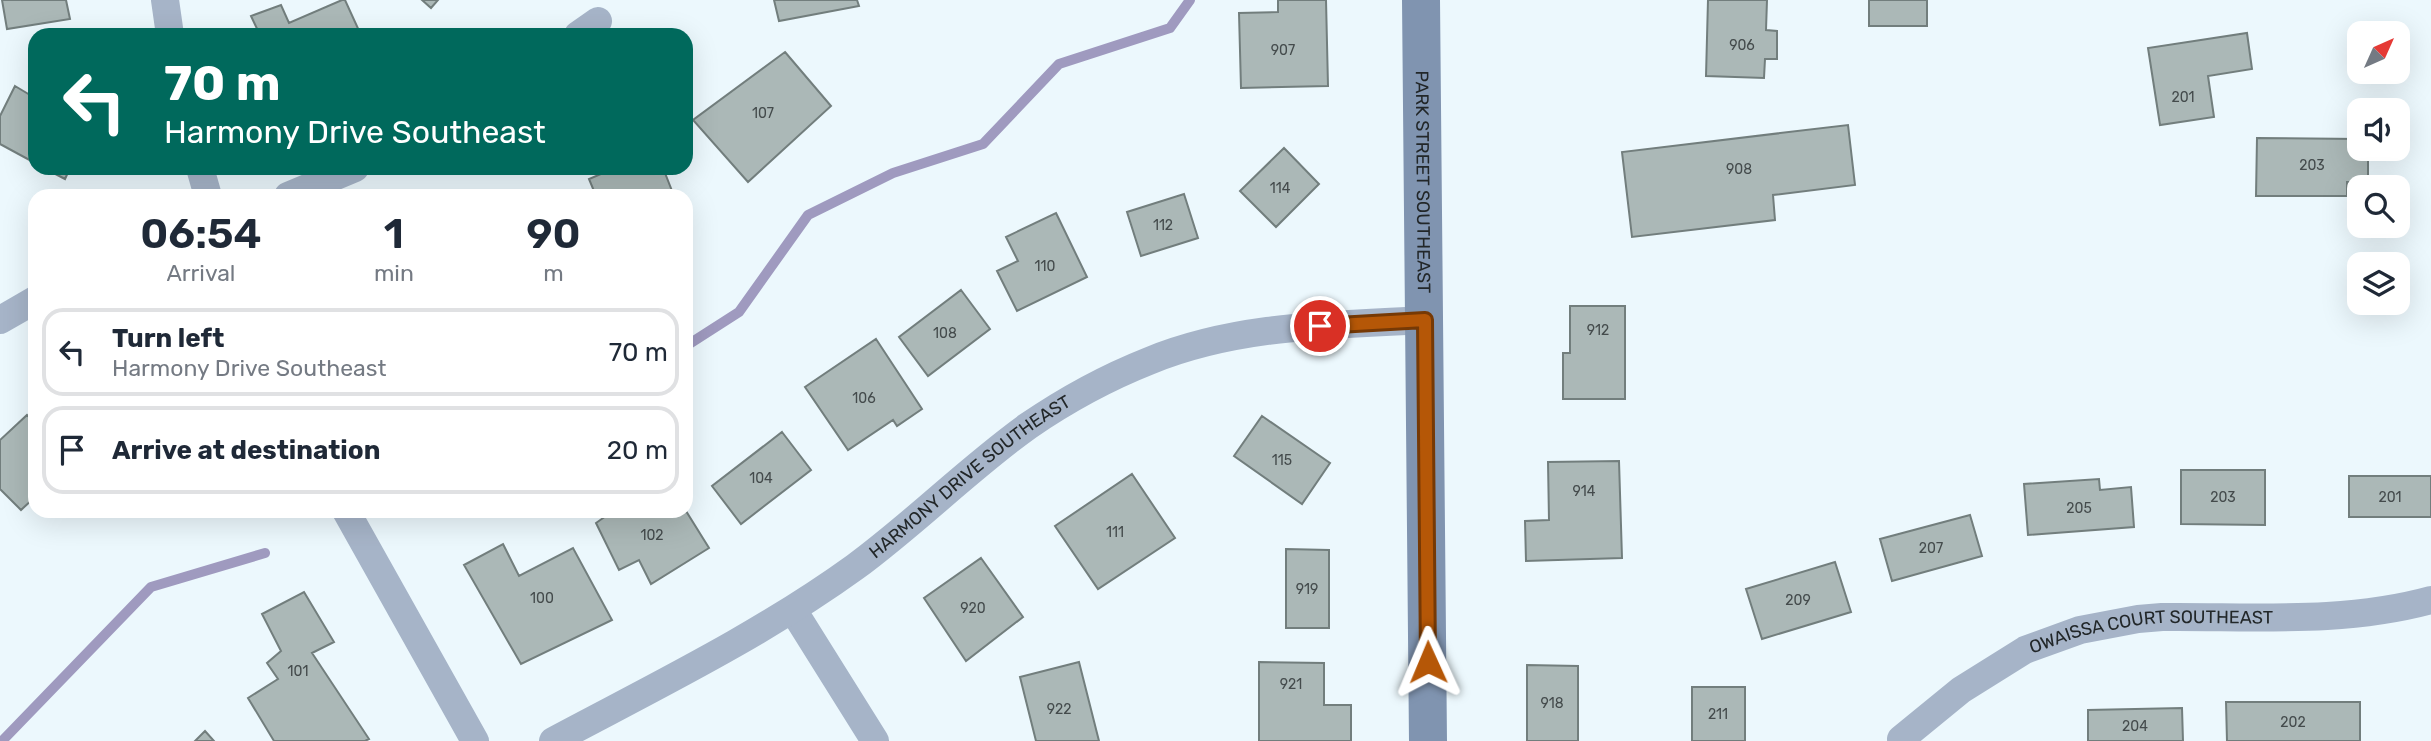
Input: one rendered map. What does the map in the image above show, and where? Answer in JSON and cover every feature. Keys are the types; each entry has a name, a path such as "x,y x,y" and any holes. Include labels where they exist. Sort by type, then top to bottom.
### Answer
{"main road":[{"name":"PARK STREET SOUTHEAST","path":"1421,0 1428,741"}],"street":[{"path":"165,0 169,28"},
{"path":"305,189 338,175"},
{"path":"0,320 28,304"},
{"name":"HARMONY DRIVE SOUTHEAST","path":"553,741 754,634 793,610 857,565 1027,427 1087,389 1150,360 1209,341 1270,330 1425,320"},
{"path":"350,518 475,741"},
{"name":"OWAISSA COURT SOUTHEAST","path":"1901,739 1961,690 2025,650 2080,630 2162,617 2353,615 2407,607 2431,600"},
{"path":"793,610 875,741"}],"building":[{"path":"2,0 66,0 70,19 7,29"},
{"path":"345,0 358,28 257,28 251,16 281,5 289,23"},
{"path":"422,0 438,0 431,8"},
{"path":"774,0 857,0 859,6 779,21"},
{"path":"1278,0 1326,0 1328,86 1241,88 1239,13 1278,12"},
{"path":"1708,0 1767,0 1766,30 1777,31 1777,59 1765,59 1764,78 1706,76"},
{"path":"1869,0 1927,0 1927,26 1869,26"},
{"path":"2247,33 2252,69 2208,76 2214,117 2160,125 2148,48"},
{"path":"785,52 831,106 748,182 693,120"},
{"path":"15,86 28,94 28,159 0,144 0,116"},
{"path":"1848,125 1855,185 1773,195 1775,220 1632,237 1622,152"},
{"path":"2257,138 2347,139 2347,161 2368,161 2368,175 2347,175 2347,196 2256,196"},
{"path":"1284,148 1319,184 1276,227 1240,191"},
{"path":"598,175 666,175 671,189 593,189 589,179"},
{"path":"1184,194 1198,238 1141,256 1127,212"},
{"path":"1056,213 1087,277 1017,311 997,271 1018,261 1006,237"},
{"path":"961,290 990,329 928,376 899,337"},
{"path":"1570,306 1625,306 1625,399 1563,399 1563,353 1570,353"},
{"path":"876,339 922,409 897,426 893,420 848,450 805,387"},
{"path":"28,416 28,504 21,510 0,489 0,440"},
{"path":"1262,416 1330,463 1302,504 1234,456"},
{"path":"782,432 811,470 741,524 712,486"},
{"path":"1619,461 1622,558 1526,561 1525,521 1549,520 1548,462"},
{"path":"2181,470 2265,470 2265,525 2181,524"},
{"path":"1132,474 1175,538 1098,589 1055,526"},
{"path":"2349,476 2431,476 2431,517 2349,517"},
{"path":"2099,479 2100,490 2131,487 2134,527 2028,535 2024,484"},
{"path":"1970,515 1982,556 1892,581 1880,539"},
{"path":"603,518 690,518 709,548 651,584 639,560 619,570 596,523"},
{"path":"503,544 519,576 573,548 612,620 521,664 464,565"},
{"path":"1286,549 1329,550 1329,628 1286,628"},
{"path":"981,558 1023,617 966,661 924,598"},
{"path":"1835,562 1851,612 1762,639 1746,589"},
{"path":"304,592 334,642 312,653 369,739 365,741 274,741 248,698 278,679 267,663 281,651 262,614"},
{"path":"1079,662 1099,741 1036,741 1020,677"},
{"path":"1259,662 1324,663 1324,705 1351,705 1351,741 1259,741"},
{"path":"1527,665 1578,666 1578,741 1527,741"},
{"path":"1692,687 1745,687 1745,741 1692,741"},
{"path":"2226,702 2360,702 2360,741 2227,741"},
{"path":"2182,708 2183,741 2088,741 2088,710"},
{"path":"205,731 214,741 195,741"}],"waterway":[{"path":"693,342 739,312 808,215 893,173 983,144 1059,64 1170,28 1190,0"},
{"path":"2,741 151,587 265,553"}],"route":[{"path":"1320,326 1425,320 1428,662"}]}
